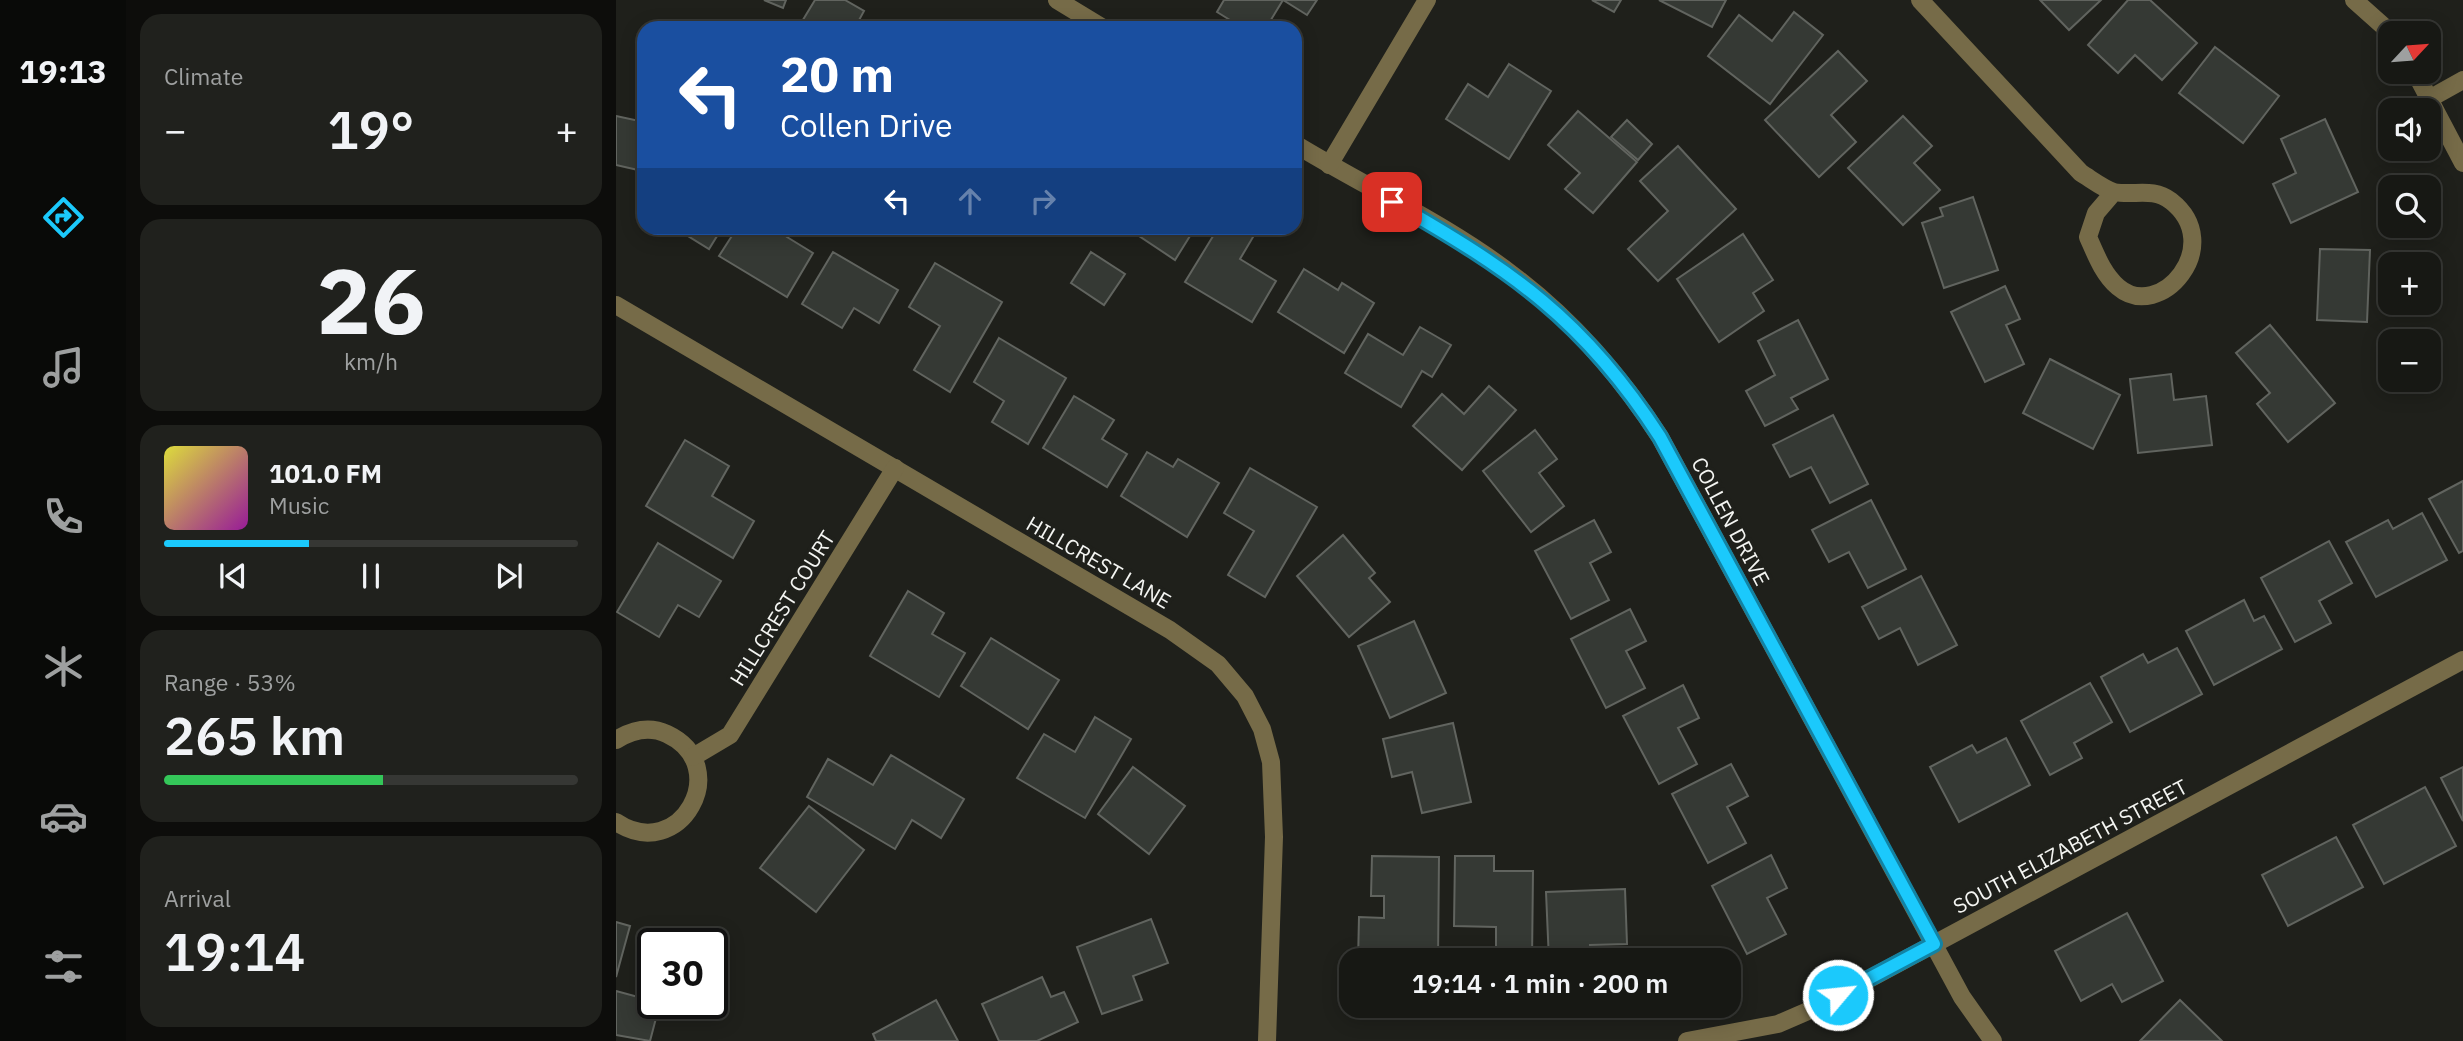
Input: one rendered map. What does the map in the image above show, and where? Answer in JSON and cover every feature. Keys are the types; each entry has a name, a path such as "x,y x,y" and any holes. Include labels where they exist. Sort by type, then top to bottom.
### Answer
{"street":[{"path":"1056,0 1091,21"},
{"path":"1329,165 1427,0"},
{"path":"1920,0 2081,173 2113,192 2146,190 2171,202 2188,224 2194,248 2185,272 2166,289 2142,297 2119,289 2102,267 2088,237 2096,213 2113,192"},
{"path":"2354,0 2379,21"},
{"path":"2431,98 2463,80"},
{"path":"2441,122 2463,163"},
{"name":"COLLEN DRIVE","path":"1302,148 1475,249 1512,275 1554,308 1596,350 1633,396 1660,437 1962,996 1993,1041"},
{"name":"HILLCREST LANE","path":"616,305 1170,630 1217,664 1245,696 1262,729 1271,762 1274,837 1266,1041"},
{"name":"HILLCREST COURT","path":"693,757 730,735 895,468"},
{"name":"SOUTH ELIZABETH STREET","path":"1687,1041 1778,1024 1934,944 2463,660"},
{"path":"616,740 638,730 661,731 684,744 693,757 698,774 697,794 682,820 652,833 627,829 616,822"}],"building":[{"path":"764,0 786,0 783,8"},
{"path":"815,0 845,0 864,11 859,21 802,21"},
{"path":"1224,0 1283,0 1270,21 1232,21 1217,12"},
{"path":"1283,0 1317,0 1307,15"},
{"path":"1592,0 1621,0 1614,12"},
{"path":"1659,0 1726,0 1712,27"},
{"path":"2040,0 2101,0 2069,30"},
{"path":"2128,0 2150,0 2197,43 2162,80 2135,55 2118,73 2088,45"},
{"path":"1794,12 1823,35 1770,104 1708,56 1739,15 1772,41"},
{"path":"2215,47 2279,96 2243,143 2179,93"},
{"path":"1838,51 1867,81 1831,115 1856,142 1819,177 1765,120"},
{"path":"1509,64 1551,91 1509,159 1446,119 1468,84 1488,97"},
{"path":"1578,111 1637,162 1593,213 1565,189 1580,173 1548,145"},
{"path":"616,116 637,120 637,170 616,165"},
{"path":"1903,116 1932,146 1914,163 1940,190 1903,225 1848,168"},
{"path":"2325,119 2358,192 2291,223 2273,184 2296,173 2281,139"},
{"path":"1627,120 1652,144 1638,160 1611,137"},
{"path":"1678,146 1736,209 1658,281 1628,249 1668,211 1640,181"},
{"path":"1973,197 1998,270 1944,288 1922,223 1943,216 1940,208"},
{"path":"1743,234 1773,280 1753,293 1764,311 1719,342 1677,279"},
{"path":"686,235 718,235 709,249"},
{"path":"732,235 788,235 787,237 813,253 787,297 719,256"},
{"path":"1138,235 1191,235 1175,260"},
{"path":"1214,235 1254,235 1240,259 1276,281 1252,322 1185,282"},
{"path":"2320,249 2370,250 2367,322 2317,320"},
{"path":"833,252 898,290 879,323 854,308 842,328 802,304"},
{"path":"1091,252 1125,274 1104,305 1071,283"},
{"path":"935,263 1002,302 950,392 914,370 940,326 909,307"},
{"path":"1304,269 1338,290 1342,283 1374,303 1344,353 1278,312"},
{"path":"2005,286 2020,319 2006,325 2024,364 1985,382 1951,312"},
{"path":"1798,320 1828,379 1791,398 1798,409 1765,426 1746,391 1775,375 1758,341"},
{"path":"2270,325 2335,403 2288,442 2257,404 2270,393 2236,353"},
{"path":"1420,327 1451,345 1432,377 1422,371 1401,407 1345,373 1368,334 1403,355"},
{"path":"999,338 1066,378 1028,444 992,422 1004,401 974,382"},
{"path":"2050,359 2120,395 2093,449 2023,413"},
{"path":"2171,374 2174,400 2206,396 2212,445 2138,453 2130,379"},
{"path":"1489,386 1516,410 1462,470 1413,426 1442,394 1464,414"},
{"path":"1074,396 1114,420 1102,439 1127,454 1107,487 1043,448"},
{"path":"1833,415 1868,484 1830,503 1811,467 1790,477 1773,445"},
{"path":"1535,430 1557,459 1539,473 1564,506 1531,532 1483,471"},
{"path":"685,440 729,466 712,496 754,521 733,558 646,506"},
{"path":"1147,452 1173,467 1178,459 1219,483 1187,537 1121,496"},
{"path":"1250,468 1317,507 1265,597 1228,575 1254,531 1224,513"},
{"path":"2463,481 2463,551 2459,553 2429,499"},
{"path":"1871,500 1906,569 1868,588 1849,552 1829,562 1812,530"},
{"path":"2422,513 2447,560 2376,597 2346,542 2388,520 2393,529"},
{"path":"1594,520 1611,552 1590,563 1609,600 1571,619 1535,551"},
{"path":"1343,535 1375,573 1369,578 1390,602 1349,637 1297,576"},
{"path":"2329,541 2352,583 2319,601 2331,623 2295,642 2261,578"},
{"path":"658,543 721,581 699,617 678,605 659,637 617,612"},
{"path":"1921,576 1957,645 1918,665 1900,628 1879,639 1862,607"},
{"path":"908,591 944,613 932,634 965,653 939,697 870,656"},
{"path":"2244,600 2254,621 2264,616 2282,649 2214,685 2186,631"},
{"path":"1630,609 1646,641 1626,651 1645,688 1606,708 1571,639"},
{"path":"1414,621 1446,693 1390,718 1358,646"},
{"path":"991,638 1059,680 1028,729 961,686"},
{"path":"2177,648 2202,694 2130,732 2101,677 2143,654 2148,663"},
{"path":"2090,683 2112,722 2074,743 2082,758 2050,775 2021,721"},
{"path":"1683,685 1699,718 1678,728 1697,764 1659,784 1623,716"},
{"path":"1095,717 1131,739 1085,818 1017,778 1044,734 1075,752"},
{"path":"1453,723 1471,802 1422,813 1412,772 1392,777 1383,739"},
{"path":"2006,738 2030,785 1959,822 1930,767 1972,745 1977,753"},
{"path":"891,755 964,799 941,838 912,820 895,849 807,797 828,759 873,785"},
{"path":"1731,764 1748,796 1727,807 1746,843 1708,863 1672,794"},
{"path":"1133,767 1185,806 1149,854 1098,814"},
{"path":"2463,767 2463,821 2441,778"},
{"path":"2425,787 2456,846 2384,884 2353,825"},
{"path":"809,806 864,850 816,912 760,868"},
{"path":"2336,837 2363,887 2288,926 2262,875"},
{"path":"1771,855 1787,888 1767,898 1786,934 1747,954 1712,886"},
{"path":"1372,856 1439,857 1438,948 1358,948 1359,917 1384,918 1384,896 1371,896"},
{"path":"1455,856 1494,856 1494,871 1533,871 1532,948 1496,948 1496,927 1454,926"},
{"path":"1625,889 1627,944 1590,945 1590,948 1548,948 1546,892"},
{"path":"2127,913 2163,981 2122,1002 2112,984 2081,1001 2055,951"},
{"path":"1151,919 1168,963 1133,976 1142,1000 1102,1014 1077,947"},
{"path":"616,922 630,926 616,977"},
{"path":"1042,977 1051,997 1064,992 1078,1022 1037,1041 999,1041 982,1004"},
{"path":"616,991 637,997 637,1019 656,1019 650,1041 616,1035"},
{"path":"936,1000 958,1041 876,1041 873,1034"},
{"path":"2180,1000 2222,1041 2140,1041"}],"route":[{"path":"1392,202 1475,249 1554,308 1596,350 1633,396 1660,437 1934,944 1838,995"}]}
